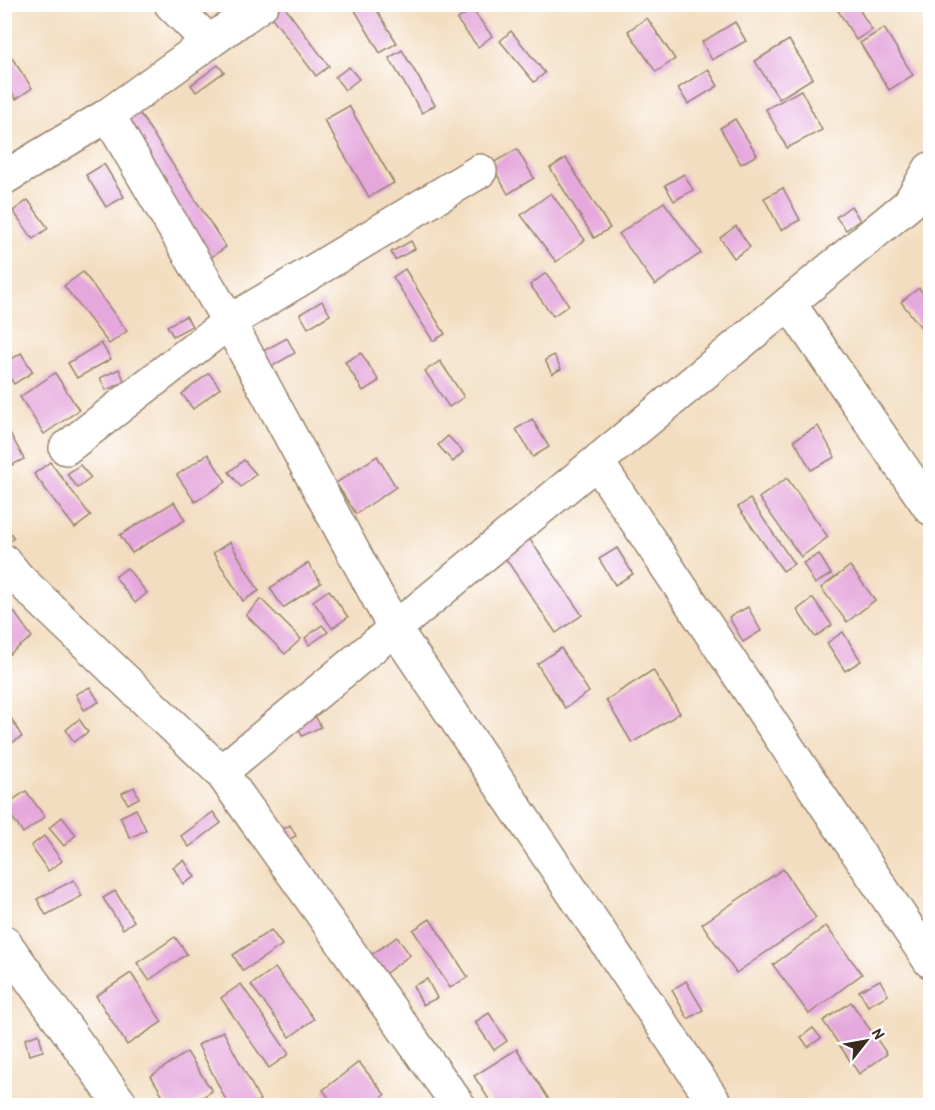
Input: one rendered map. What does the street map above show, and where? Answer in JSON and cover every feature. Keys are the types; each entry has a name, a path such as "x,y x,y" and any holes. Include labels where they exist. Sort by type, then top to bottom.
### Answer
{"street":[{"path":"171,4 209,42"},
{"path":"4,178 108,115 262,4"},
{"path":"108,115 229,322 395,629 717,1106"},
{"path":"221,772 789,303 920,202 930,170"},
{"path":"66,448 229,322 480,171"},
{"path":"789,303 930,508"},
{"path":"597,462 930,961"},
{"path":"4,561 19,579 221,772 459,1106"},
{"path":"4,942 122,1106"}],"building":[{"path":"357,4 373,4 397,43 380,53 353,7"},
{"path":"834,4 856,4 872,30 856,40"},
{"path":"920,4 930,4 930,21"},
{"path":"283,5 329,66 316,76 270,15"},
{"path":"472,9 492,36 478,47 457,20"},
{"path":"647,18 675,59 656,72 628,31"},
{"path":"735,22 746,41 712,60 702,42"},
{"path":"884,28 913,75 889,90 860,43"},
{"path":"511,31 545,73 534,82 500,41"},
{"path":"789,40 813,78 779,99 755,61"},
{"path":"4,46 32,88 16,99 4,81"},
{"path":"402,50 435,105 422,113 389,58"},
{"path":"218,65 224,72 196,92 191,85"},
{"path":"349,67 359,79 345,90 335,77"},
{"path":"708,69 718,86 688,104 678,88"},
{"path":"801,90 822,130 787,148 766,109"},
{"path":"135,106 226,247 207,260 117,119"},
{"path":"349,106 394,183 369,197 324,120"},
{"path":"735,119 757,155 741,164 720,128"},
{"path":"517,149 534,178 508,194 491,164"},
{"path":"566,158 610,228 594,238 550,168"},
{"path":"104,164 124,197 106,207 86,175"},
{"path":"684,174 693,190 674,201 665,185"},
{"path":"783,188 800,220 781,230 764,198"},
{"path":"551,193 585,240 556,262 521,215"},
{"path":"28,200 48,228 33,239 13,211"},
{"path":"664,202 701,253 655,285 619,234"},
{"path":"851,206 860,220 846,230 836,217"},
{"path":"736,226 750,247 734,258 720,238"},
{"path":"411,241 415,249 395,260 391,252"},
{"path":"405,269 445,334 433,341 393,277"},
{"path":"83,272 127,331 109,344 64,286"},
{"path":"546,273 569,305 553,316 530,285"},
{"path":"919,288 930,303 930,339 901,302"},
{"path":"322,301 330,315 308,328 300,314"},
{"path":"186,316 192,326 173,336 167,326"},
{"path":"287,338 295,353 262,372 254,356"},
{"path":"101,343 111,359 77,378 68,363"},
{"path":"21,353 33,372 14,384 4,369 4,364"},
{"path":"361,353 379,381 363,391 345,362"},
{"path":"554,355 561,369 552,374 545,360"},
{"path":"440,361 464,397 449,407 425,371"},
{"path":"119,369 125,382 106,390 100,378"},
{"path":"55,373 79,410 44,434 20,397"},
{"path":"209,373 220,388 193,409 182,394"},
{"path":"532,419 549,447 533,457 516,429"},
{"path":"4,422 24,459 4,469"},
{"path":"818,426 835,457 811,470 794,440"},
{"path":"448,436 463,452 453,462 438,445"},
{"path":"208,454 226,482 195,502 177,475"},
{"path":"377,456 396,487 356,514 336,483"},
{"path":"244,460 256,474 241,487 229,472"},
{"path":"50,462 91,516 75,528 34,474"},
{"path":"80,465 91,478 78,488 67,474"},
{"path":"787,478 828,537 801,557 759,498"},
{"path":"750,499 794,564 783,571 738,507"},
{"path":"174,502 185,520 132,553 120,535"},
{"path":"7,528 14,538 4,545 4,530"},
{"path":"522,528 582,615 556,633 497,546"},
{"path":"230,542 259,591 243,601 213,553"},
{"path":"617,548 633,574 615,585 599,559"},
{"path":"819,554 831,574 815,584 803,563"},
{"path":"308,563 321,583 283,608 270,588"},
{"path":"850,566 875,600 847,622 821,588"},
{"path":"127,568 147,593 135,603 115,577"},
{"path":"329,590 348,617 332,628 313,601"},
{"path":"813,598 832,625 815,637 797,610"},
{"path":"261,599 301,639 285,654 246,615"},
{"path":"748,607 761,631 743,642 729,617"},
{"path":"12,609 32,637 4,658 4,614"},
{"path":"322,625 328,632 309,645 305,638"},
{"path":"843,632 861,661 845,671 827,643"},
{"path":"561,648 589,692 565,708 537,664"},
{"path":"653,670 680,713 632,743 606,700"},
{"path":"90,687 99,702 84,710 76,694"},
{"path":"4,706 22,737 4,747"},
{"path":"312,710 321,727 302,736 294,719"},
{"path":"79,719 88,732 74,742 66,730"},
{"path":"134,787 139,798 128,804 122,793"},
{"path":"26,791 45,817 23,833 4,806"},
{"path":"136,809 146,830 130,838 120,817"},
{"path":"213,812 221,823 189,847 181,836"},
{"path":"62,817 76,835 64,846 49,828"},
{"path":"290,825 296,836 284,842 279,832"},
{"path":"44,836 62,861 48,871 31,846"},
{"path":"184,860 195,877 183,884 173,867"},
{"path":"783,869 816,918 736,973 702,924"},
{"path":"74,880 82,896 46,915 37,899"},
{"path":"115,891 134,921 123,929 103,898"},
{"path":"430,919 468,977 450,988 413,930"},
{"path":"826,926 862,974 809,1014 773,965"},
{"path":"271,930 282,945 243,971 233,955"},
{"path":"175,937 187,954 149,980 137,963"},
{"path":"397,937 410,955 378,979 365,959"},
{"path":"275,968 314,1019 290,1037 251,985"},
{"path":"131,973 162,1022 127,1045 96,996"},
{"path":"427,979 437,998 423,1005 413,986"},
{"path":"880,980 888,995 868,1006 859,991"},
{"path":"686,981 703,1010 688,1019 672,990"},
{"path":"241,984 289,1054 269,1068 221,998"},
{"path":"851,1002 887,1054 859,1074 823,1021"},
{"path":"489,1013 507,1041 494,1050 475,1022"},
{"path":"813,1028 821,1038 808,1047 801,1037"},
{"path":"223,1031 260,1100 250,1106 229,1106 198,1045"},
{"path":"39,1034 43,1051 29,1055 25,1039"},
{"path":"517,1049 553,1106 493,1106 474,1076"},
{"path":"187,1052 212,1091 189,1106 169,1106 151,1076"},
{"path":"359,1062 385,1095 372,1106 335,1106 323,1090"}]}
